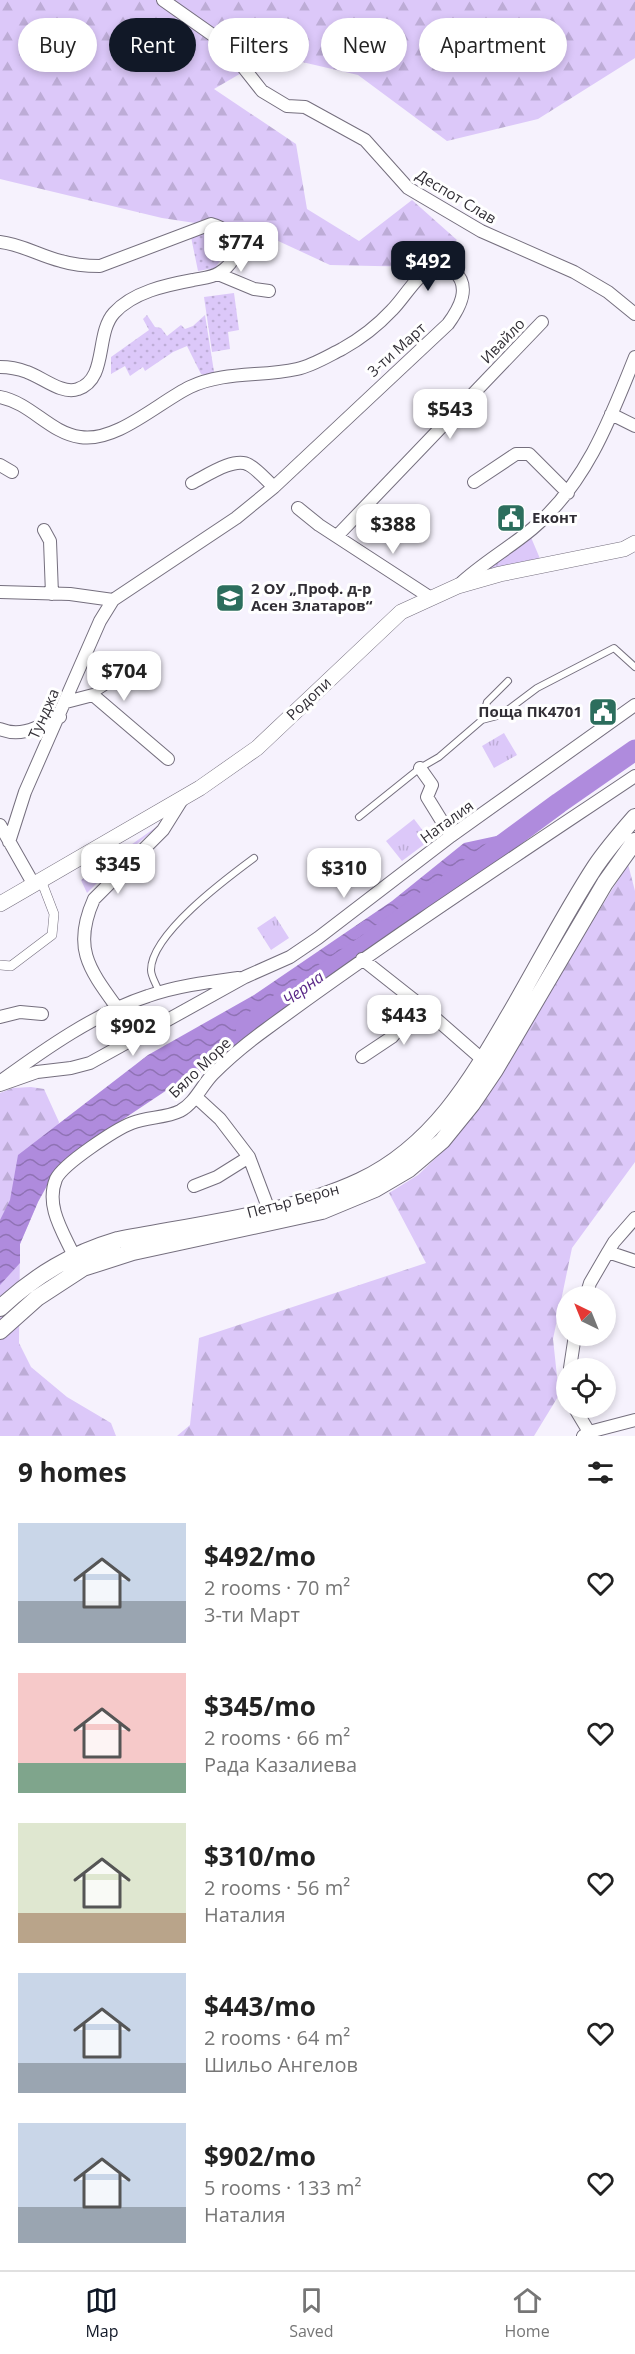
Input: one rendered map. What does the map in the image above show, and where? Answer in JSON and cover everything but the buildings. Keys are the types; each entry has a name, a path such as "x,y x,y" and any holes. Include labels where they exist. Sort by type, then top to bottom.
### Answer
{"main road":[{"name":"Петър Берон","path":"0,1308 39,1276 75,1256 118,1240 269,1210 322,1196 359,1182 405,1154 434,1129 450,1110 483,1060 595,867 635,817"},
{"name":"Петър Берон","path":"0,1331 37,1298 84,1268 133,1252 322,1211 375,1189 409,1169 442,1141 472,1104 495,1070 605,883 635,842"}],"street":[{"name":"Деспот Слав","path":"163,0 224,43 262,91 288,106 305,106 365,140 408,188 481,231 574,272 608,292 635,314"},
{"path":"0,242 14,244 61,262 82,266 100,266 211,224 227,231 234,239 235,249 232,261 218,274 139,295 119,309 106,324 98,367 91,381 78,390 65,389 27,372 0,367"},
{"name":"3-ти Март","path":"0,397 19,402 66,434 81,438 98,437 135,420 191,387 214,378 299,369 325,358 350,345 378,323 432,269 442,266 453,270 462,285 463,297 459,310 448,324 366,398 274,487 236,518 112,600"},
{"path":"218,274 254,289 269,291"},
{"name":"Ивайло","path":"338,536 542,322"},
{"path":"458,586 533,528 568,492 584,470 635,357"},
{"path":"611,414 635,426"},
{"path":"474,482 516,454 529,454 568,492"},
{"path":"192,483 232,462 248,463 274,487"},
{"path":"0,465 12,472"},
{"path":"298,508 431,598"},
{"path":"44,530 50,541 52,594"},
{"name":"Родопи","path":"0,904 200,788 257,748 401,612 458,586 500,574 624,549 635,543"},
{"path":"0,592 70,594 112,600"},
{"name":"Тунджа","path":"9,842 25,792 60,717 100,621 112,600"},
{"path":"66,702 93,695 168,759"},
{"name":"Наталия","path":"0,1083 37,1072 90,1063 245,977 290,957 451,836 635,705"},
{"path":"0,729 13,734 33,729 60,717"},
{"path":"420,768 432,785 427,797 451,836"},
{"name":"Бяло Море","path":"75,1256 54,1214 53,1195 56,1178 66,1166 131,1123 181,1111 227,1061 262,1032 362,960 635,776"},
{"path":"118,1008 89,969 82,934 89,909 94,899 163,830 184,797"},
{"path":"0,825 54,914 52,935 11,966 0,964"},
{"path":"362,960 419,1004 483,1060"},
{"name":"Наталия","path":"0,1083 42,1052 118,1008 159,992 245,977"},
{"path":"362,1058 392,1037 419,1004"},
{"path":"0,1017 20,1012 42,1014"},
{"path":"196,1097 220,1119 249,1157 269,1210"},
{"path":"194,1186 217,1177 249,1157"},
{"path":"589,1286 614,1242 635,1218"},
{"path":"608,1252 635,1260"},
{"path":"579,1418 586,1434 635,1420"}],"lane":[{"path":"359,817 420,768 439,757 482,720 501,715 537,688 614,648 635,667"},
{"path":"93,695 138,666"},
{"path":"482,720 487,702 508,681"},
{"path":"159,992 151,971 154,954 178,921 209,892 254,858"}],"green space":[{"path":"0,0 635,0 635,58 538,119 447,141 358,75 345,72 407,72 407,18 321,18 321,66 309,64 309,18 208,18 208,72 243,72 214,89 296,144 307,209 359,241 412,200 457,240 419,267 330,265 261,233 162,218 0,179"},
{"path":"209,232 222,240 225,254 215,268 198,271 191,237"},
{"path":"234,293 239,330 228,332 230,349 212,352 204,297"},
{"path":"147,315 155,327 161,328 167,336 181,325 185,329 193,326 205,315 215,378 201,374 187,346 173,352 145,371 143,367 130,376 125,366 111,374 111,357 149,330 143,319"},
{"path":"530,535 541,561 484,572"},
{"path":"504,733 517,755 494,768 482,746"},
{"path":"414,819 430,840 402,861 386,841"},
{"path":"162,823 130,850 87,893 81,880"},
{"path":"628,864 635,891 635,1162 572,1248 564,1286 556,1286 556,1325 553,1339 556,1400 534,1436 177,1436 190,1425 199,1338 426,1263 389,1193 418,1175 440,1154 475,1110"},
{"path":"275,916 289,938 271,950 257,928"},
{"path":"13,1088 44,1089 59,1122 38,1202 20,1244 19,1343 31,1367 67,1397 111,1423 116,1436 0,1436 0,1093"}],"water":[{"path":"501,835 458,874 279,997 264,1024 225,1060 170,1088 89,1142 57,1168 38,1202 20,1244 20,1263 0,1285 0,1220 10,1200 18,1155 148,1055 254,995 392,901 464,843"}],"waterway":[{"name":"Черна","path":"246,1027 368,944 635,750"}],"place":[{"name":"Еконт","path":"511,518"},
{"name":"2 ОУ „Проф. д-р Асен Златаров“","path":"230,598"},
{"name":"Поща ПК4701","path":"603,712"}]}
